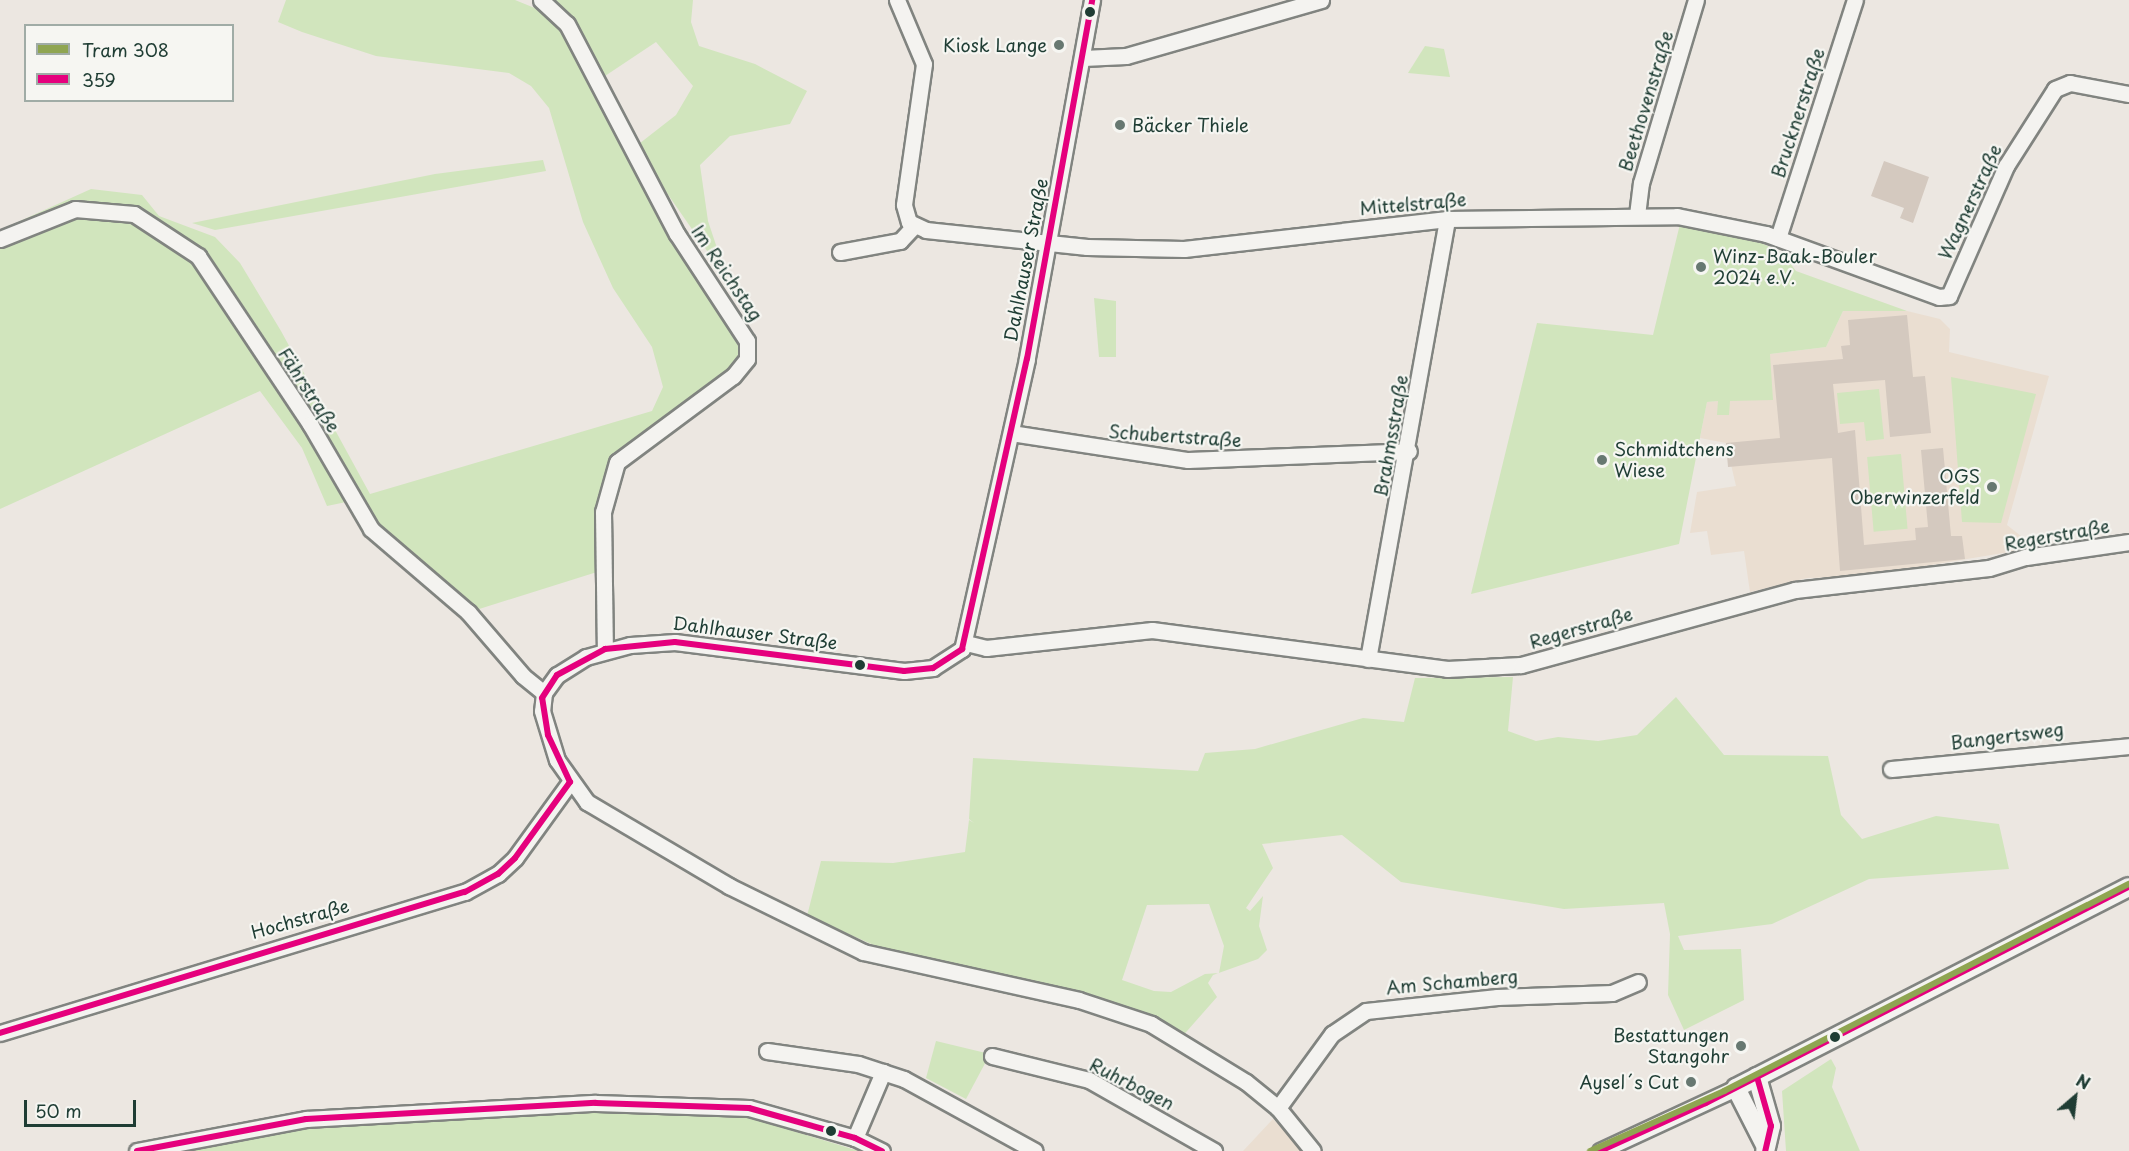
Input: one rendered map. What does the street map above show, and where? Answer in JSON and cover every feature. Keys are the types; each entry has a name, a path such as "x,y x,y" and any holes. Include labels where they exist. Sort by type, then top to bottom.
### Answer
{"street":[{"name":"Im Reichstag","path":"541,0 567,24 677,234 747,341 747,359 733,376 617,462 603,512 605,649"},
{"path":"840,252 900,241 914,226 906,218 904,205 924,64 897,0"},
{"name":"Dahlhauser Straße","path":"544,693 563,670 605,649 675,642 904,671 947,662 966,643 1050,242 1092,0"},
{"path":"1083,58 1126,56 1321,0"},
{"name":"Beethovenstraße","path":"1637,215 1641,183 1696,0"},
{"name":"Brucknerstraße","path":"1778,238 1855,0"},
{"name":"Wagnerstraße","path":"1778,238 1836,254 1939,297 1949,296 2006,166 2055,89 2070,83 2129,94"},
{"name":"Fährstraße","path":"0,239 75,209 139,214 198,256 310,424 371,529 468,612 523,676 544,693"},
{"name":"Mittelstraße","path":"914,226 1050,242 1184,249 1447,219 1637,215 1720,222 1778,238"},
{"name":"Brahmsstraße","path":"1368,659 1409,451 1447,219"},
{"name":"Schubertstraße","path":"1011,433 1188,460 1409,451"},
{"name":"Regerstraße","path":"966,643 987,648 1152,630 1447,669 1521,665 1795,590 1989,568 2026,557 2129,542"},
{"path":"544,693 548,735 570,783 602,812 790,920 900,963 1079,1000 1151,1024 1224,1067 1278,1108 1313,1151"},
{"name":"Bangertsweg","path":"1891,769 2129,746"},
{"name":"Hochstraße","path":"0,1033 471,889 515,858 570,783"},
{"path":"1600,1151 1736,1088 2129,887"},
{"name":"Am Schamberg","path":"1278,1108 1332,1034 1366,1011 1497,997 1611,993 1638,982"},
{"path":"767,1051 795,1052 904,1079 1035,1151"},
{"name":"Ruhrbogen","path":"992,1056 1089,1080 1214,1151"},
{"path":"855,1138 882,1072"},
{"path":"1757,1077 1771,1126 1765,1148"},
{"path":"1736,1088 1765,1148"},
{"path":"137,1151 306,1119 596,1103 736,1106 855,1138 882,1151"}],"shaded area":[{"name":"OGS Oberwinzerfeld","path":"1843,311 1907,311 1940,319 1950,329 1949,352 2049,376 2007,525 2021,536 2021,550 1865,576 1807,578 1750,592 1744,551 1711,555 1707,531 1690,533 1697,492 1736,486 1726,443 1700,438 1707,402 1718,401 1770,354 1826,347"},
{"path":"1273,1119 1303,1151 1243,1151"}],"green space":[{"path":"286,0 515,0 552,15 754,360 621,448 600,490 597,572 476,610 362,513 198,254 140,213 74,207 0,235 0,230 91,189 142,195 159,216 215,237 240,263 281,331 370,494 652,411 663,387 652,347 613,288 583,222 549,108 531,86 509,73 376,56 302,32 278,22"},
{"path":"546,0 693,0 691,22 699,46 755,64 807,91 790,124 730,136 700,165 708,221 728,281 635,147 676,115 693,86 656,42 605,76 562,7"},
{"path":"1425,46 1444,49 1450,77 1408,73"},
{"path":"543,160 546,171 215,230 192,223 435,174"},
{"path":"75,211 138,216 197,259 351,501 327,506 302,448 260,391 0,509 0,243"},
{"path":"1680,224 1746,235 1783,254 1796,271 1907,311 1843,311 1826,347 1770,354 1773,400 1730,401 1729,415 1717,415 1718,401 1707,402 1679,544 1471,594 1537,323 1653,335"},
{"path":"1094,298 1116,301 1116,357 1099,357"},
{"name":"OGS Oberwinzerfeld","path":"1951,377 2036,394 2001,523 1962,522"},
{"name":"OGS Oberwinzerfeld","path":"1879,389 1884,439 1866,441 1864,422 1840,424 1837,393"},
{"name":"OGS Oberwinzerfeld","path":"1901,454 1908,529 1874,532 1867,457"},
{"path":"1513,677 1508,731 1536,741 1558,737 1598,741 1637,735 1676,697 1724,755 1828,756 1841,815 1862,839 1936,816 1999,824 2009,869 1869,879 1772,924 1678,936 1684,950 1741,949 1744,1000 1684,1030 1668,995 1670,934 1664,903 1564,909 1401,882 1342,835 1262,844 1273,868 1246,908 1250,911 1263,896 1259,926 1267,950 1258,959 1219,973 1213,975 1208,983 1217,997 1180,1039 876,946 807,916 821,861 893,863 965,852 969,820 974,823 969,819 973,758 1198,771 1205,753 1255,749 1363,718 1404,722 1415,678","holes":["1209,904 1224,946 1219,973 1205,974 1171,992 1154,991 1122,980 1147,905"]},
{"path":"936,1041 990,1054 966,1099 926,1078"},
{"path":"1831,1059 1836,1068 1832,1087 1860,1151 1786,1151 1782,1091"},
{"path":"606,1110 724,1110 859,1151 151,1151 284,1128"}],"building":[{"path":"1884,161 1929,177 1913,223 1900,218 1904,208 1871,196"},
{"path":"1907,315 1913,377 1925,376 1931,433 1890,437 1885,380 1833,384 1838,433 1855,430 1864,545 1916,540 1915,528 1928,527 1921,450 1943,448 1951,536 1962,536 1965,559 1840,571 1832,458 1728,467 1726,443 1780,438 1773,365 1843,359 1841,346 1850,345 1848,320"}],"tram line":[{"name":"308","path":"1590,1151 1724,1091 2129,884"}],"transit line":[{"name":"359","path":"570,782 548,735 542,698 557,675 605,649 675,642 904,671 933,668 962,649 1027,359 1092,0"},
{"name":"359","path":"0,1033 465,892 498,874 515,858 570,782"},
{"name":"359","path":"1600,1151 1706,1103 2129,887"},
{"name":"359","path":"1757,1077 1771,1126 1765,1151"},
{"name":"359","path":"137,1151 306,1119 596,1103 749,1108 855,1138 882,1151"}],"place":[{"name":"Kiosk Lange","path":"1059,45"},
{"name":"Bäcker Thiele","path":"1120,125"},
{"name":"Winz-Baak-Bouler 2024 e.V.","path":"1701,267"},
{"name":"Schmidtchens Wiese","path":"1602,460"},
{"name":"OGS Oberwinzerfeld","path":"1992,487"},
{"name":"Bestattungen Stangohr","path":"1741,1046"},
{"name":"Aysel´s Cut","path":"1691,1082"}]}
